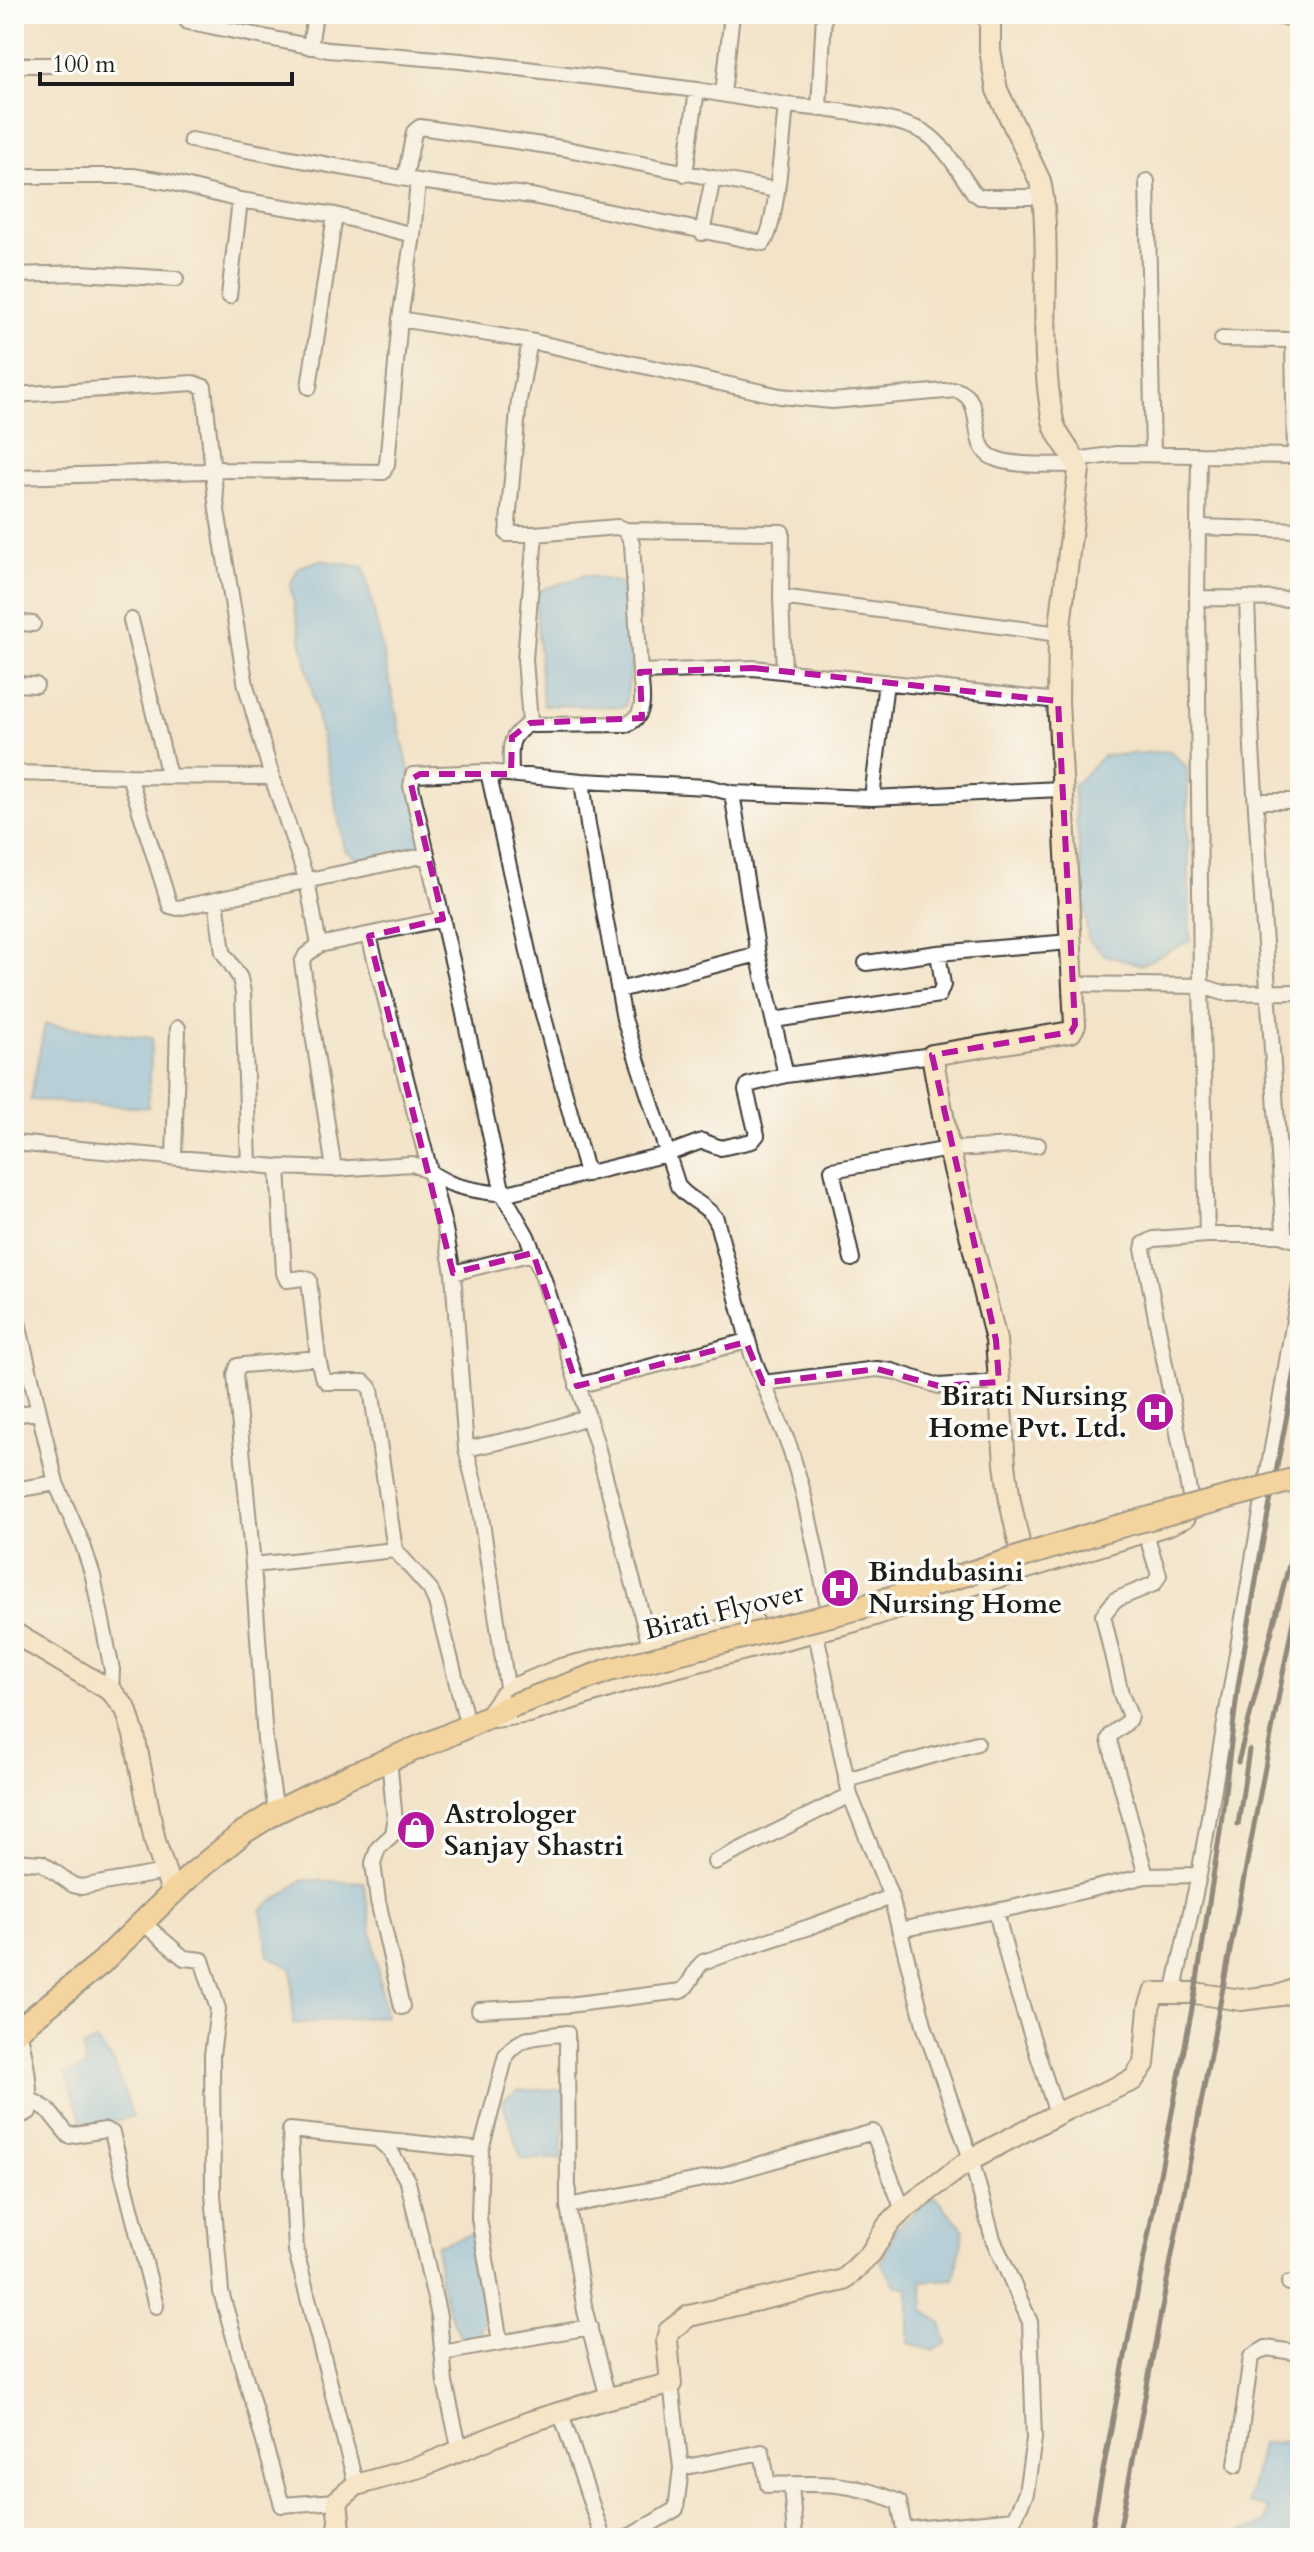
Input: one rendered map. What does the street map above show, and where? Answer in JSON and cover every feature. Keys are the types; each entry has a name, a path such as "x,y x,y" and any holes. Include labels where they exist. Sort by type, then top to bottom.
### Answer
{"main road":[{"name":"Birati Flyover","path":"16,2031 101,1963 142,1922 168,1882 276,1812 389,1758 478,1722 509,1699 609,1670 859,1608 1109,1529 1300,1478"}],"street":[{"path":"182,14 188,22 310,47 461,61 697,90 819,108 911,126 928,135 980,197 1043,197"},
{"path":"310,47 315,14"},
{"path":"819,108 824,14"},
{"path":"14,1143 278,1167 334,1169 401,1163 420,1166 449,1184 503,1194 667,1154 702,1141 721,1148 755,1139 757,1130 747,1088 751,1084 786,1075 1071,1032 1075,1025 1058,701 1059,634 1076,462 1053,424 1046,364 1043,197 1040,181 997,90 990,50 990,14"},
{"path":"1263,14 1300,20"},
{"path":"723,94 729,15"},
{"path":"14,65 53,65"},
{"path":"685,174 697,90"},
{"path":"191,140 412,179 532,196 763,243 768,236 776,190 786,105"},
{"path":"14,477 205,471 213,467 224,470 383,472 386,468 400,319 413,235 414,132 420,127 562,148 776,190"},
{"path":"14,176 133,176 240,200 335,215 413,235"},
{"path":"702,233 713,178"},
{"path":"1147,181 1153,454"},
{"path":"229,296 240,200"},
{"path":"309,387 335,215"},
{"path":"14,275 81,273 176,279"},
{"path":"400,319 530,341 780,396 832,401 956,390 965,393 972,401 981,444 992,457 1004,461 1076,462 1117,454 1298,456 1293,343 1289,340 1222,339"},
{"path":"530,341 519,400 506,531 510,536 617,527 626,530 782,532 784,671"},
{"path":"14,395 199,384 204,387 217,510 246,686 307,881 319,945"},
{"path":"1199,455 1197,598 1207,1235"},
{"path":"1199,527 1300,530"},
{"path":"530,723 540,727 627,724 639,717 640,672 632,544 626,530"},
{"path":"530,723 525,659 535,534"},
{"path":"781,597 1059,634"},
{"path":"1197,598 1300,599"},
{"path":"1247,598 1256,801 1284,1225 1280,1235"},
{"path":"131,620 169,776"},
{"path":"14,622 33,624"},
{"path":"640,672 753,668 1058,701"},
{"path":"872,798 886,682"},
{"path":"14,684 36,685"},
{"path":"511,774 512,737 530,723"},
{"path":"650,1646 596,1442 533,1253 503,1194 411,786 413,775 488,772 582,781 696,786 732,793 872,798 1061,789"},
{"path":"488,772 538,996 587,1174"},
{"path":"14,773 272,777"},
{"path":"129,776 170,906 178,908 427,855"},
{"path":"582,781 631,1044 681,1191 703,1204 716,1219 747,1341 790,1448 803,1492 819,1608 817,1631 848,1788 891,1897 925,2028 971,2159 993,2239 1030,2322 1034,2439 1026,2493 1014,2519 904,2530 899,2502 877,2493 832,2483 768,2485 762,2452 681,2468"},
{"path":"732,793 758,954 786,1075"},
{"path":"1256,801 1300,801"},
{"path":"216,900 223,952 240,978 243,993 249,1164"},
{"path":"334,1169 302,963 306,955 319,945 443,919"},
{"path":"369,936 453,1273 466,1449 479,1503 509,1699"},
{"path":"866,963 938,953 1070,942"},
{"path":"774,1020 939,995 943,985 938,953"},
{"path":"619,990 758,954"},
{"path":"1073,984 1201,986 1224,993 1300,992"},
{"path":"174,1157 178,1028"},
{"path":"932,1055 949,1149 996,1340 1008,1488 1020,1547"},
{"path":"852,1259 832,1170 949,1149 1038,1145"},
{"path":"278,1167 284,1273 287,1280 309,1280 322,1376 327,1382 364,1382 371,1389 395,1550 430,1589 478,1722 529,1712 663,1670 895,1610 1167,1525 1189,1514 1192,1508 1144,1244 1154,1239 1207,1235 1280,1235 1300,1242"},
{"path":"453,1273 533,1253"},
{"path":"1173,1994 1199,1875 1300,1285"},
{"path":"14,1306 16,1326 56,1483 93,1576 112,1670 111,1691"},
{"path":"577,1386 747,1341"},
{"path":"276,1812 265,1740 236,1369 244,1365 318,1358"},
{"path":"763,1383 877,1369 939,1386 999,1382"},
{"path":"14,1415 39,1411"},
{"path":"466,1449 535,1434 587,1417"},
{"path":"509,1699 528,1681 561,1669 819,1608 1190,1496 1300,1468"},
{"path":"14,1490 56,1483"},
{"path":"1145,1531 1158,1580 1115,1600 1103,1615 1121,1694 1130,1716 1127,1723 1111,1734 1109,1740 1146,1876"},
{"path":"253,1565 395,1550"},
{"path":"14,1633 111,1691 126,1709 145,1798 168,1882 81,1887 73,1885 42,1863 14,1861"},
{"path":"715,1862 848,1788 977,1743"},
{"path":"389,1758 395,1822 393,1834 378,1848 373,1863 378,1901 402,2007"},
{"path":"899,1930 1146,1876 1199,1875"},
{"path":"479,2010 568,2005 681,1991 687,1987 696,1967 703,1962 891,1897"},
{"path":"996,1911 1012,1975 1057,2114"},
{"path":"142,1922 184,1958 202,1960 218,2009 212,2055 213,2194 221,2292 282,2505 337,2501 356,2485 420,2467 560,2411 671,2384"},
{"path":"627,2538 676,2509 681,2468 667,2340 669,2331 689,2316 844,2280 871,2253 888,2225 903,2210 971,2159 1057,2114 1133,2080 1144,2064 1154,1993 1195,1993 1241,2000 1261,1999 1300,1987"},
{"path":"568,2005 568,2206 590,2327 608,2398"},
{"path":"14,2119 29,2112 30,2099 29,2076 16,2031"},
{"path":"500,2342 479,2218 481,2150 506,2055 514,2044 526,2039 567,2033"},
{"path":"30,2099 47,2109 69,2136 105,2130 112,2133 156,2306"},
{"path":"356,2485 296,2251 290,2130 481,2150"},
{"path":"568,2206 723,2175 873,2132 903,2210"},
{"path":"377,2139 390,2150 408,2182 439,2316 445,2383 460,2451"},
{"path":"442,2353 590,2327"},
{"path":"1236,2465 1251,2357 1266,2348 1300,2353"},
{"path":"560,2411 603,2538"},
{"path":"791,2484 795,2538"},
{"path":"337,2501 341,2538"}],"highlighted area":[{"path":"753,668 1058,701 1075,1025 1071,1032 932,1055 996,1340 999,1382 939,1386 877,1369 763,1383 746,1342 577,1386 533,1253 453,1273 369,936 443,919 410,780 420,774 511,774 512,737 530,723 642,718 640,672"}],"water":[{"path":"320,560 364,567 425,842 407,853 361,862 345,850 290,585 299,567"},
{"path":"586,575 634,586 640,609 625,707 543,705 535,592"},
{"path":"1170,751 1187,767 1190,941 1141,965 1105,955 1088,940 1073,786 1103,756"},
{"path":"45,1024 152,1038 148,1108 30,1100"},
{"path":"303,1880 364,1882 385,2016 293,2024 292,1969 269,1956 261,1910"},
{"path":"96,2041 114,2063 133,2117 85,2127 65,2074 86,2067 83,2047"},
{"path":"518,2090 566,2090 561,2159 522,2159 502,2101"},
{"path":"934,2196 964,2229 954,2279 922,2281 924,2310 941,2323 947,2343 933,2351 909,2343 909,2288 895,2285 881,2262 895,2229"},
{"path":"476,2233 487,2310 479,2336 462,2340 443,2294 437,2245"},
{"path":"1300,2440 1300,2538 1242,2538 1241,2531 1265,2524 1268,2508 1248,2503 1261,2444"}],"railway":[{"path":"1090,2538 1195,1993 1220,1832 1238,1686 1300,1347"},
{"path":"1238,1762 1290,1561 1300,1510"},
{"path":"1118,2538 1300,1584"},
{"path":"1238,1825 1249,1750"}],"place":[{"name":"Birati Nursing Home Pvt. Ltd.","path":"1155,1412"},
{"name":"Bindubasini Nursing Home","path":"840,1588"},
{"name":"Astrologer Sanjay Shastri","path":"416,1830"}]}
